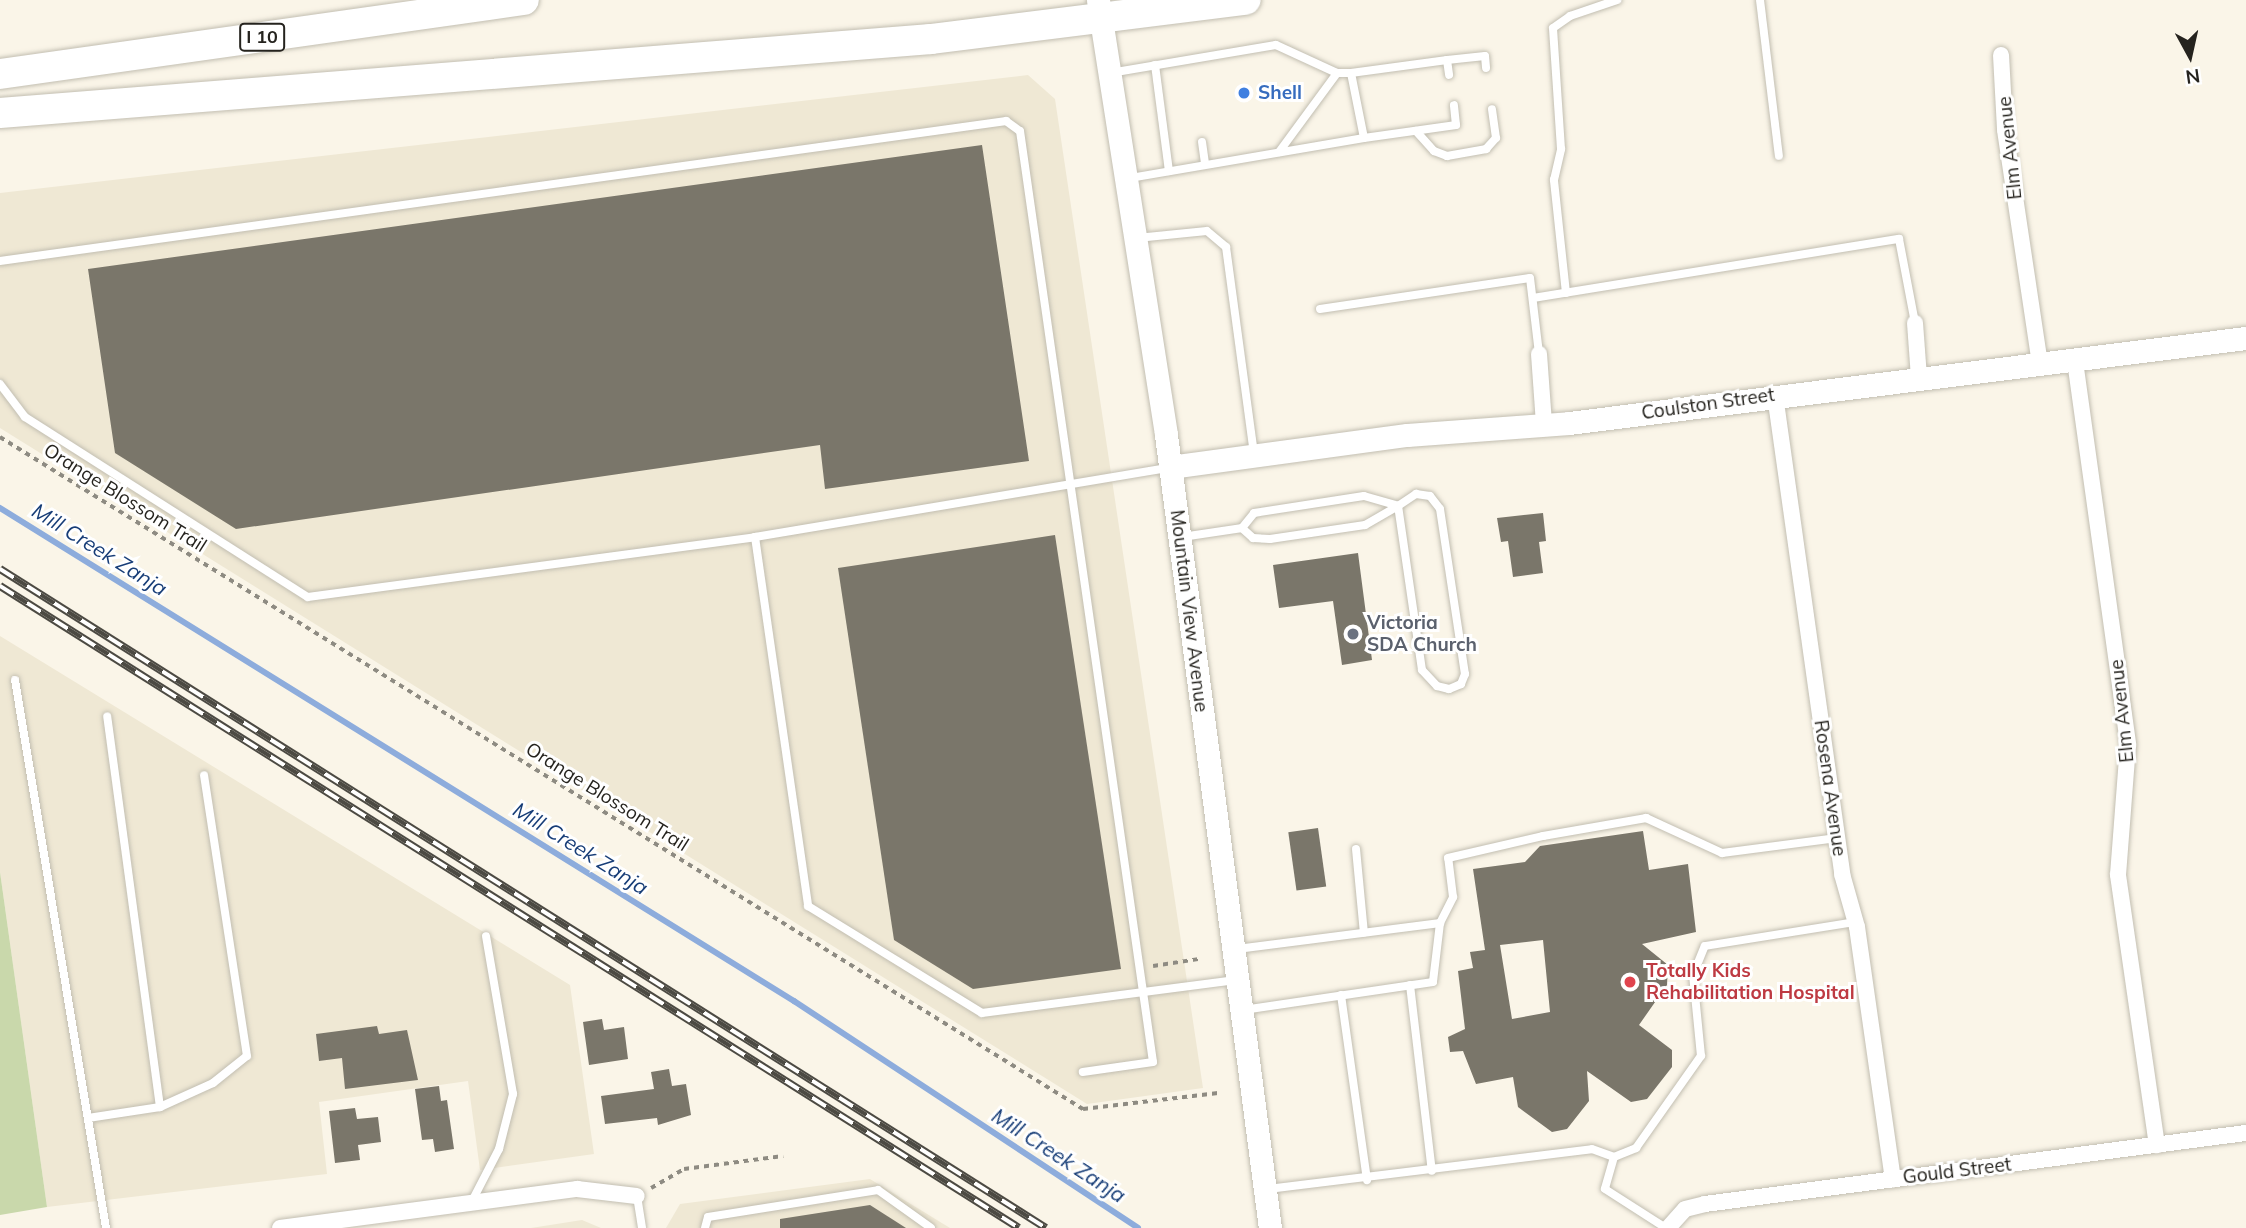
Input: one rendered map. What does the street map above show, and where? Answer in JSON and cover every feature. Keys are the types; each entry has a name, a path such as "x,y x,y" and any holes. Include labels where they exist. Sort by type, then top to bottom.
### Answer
{"highway":[{"name":"I 10","path":"0,75 524,0"},
{"path":"0,113 931,40 1100,10 1246,0"}],"main road":[{"name":"Mountain View Avenue","path":"1100,10 1170,467 1240,1010 1274,1226"},
{"name":"Coulston Street","path":"1170,467 1407,435 1544,424 2246,338"}],"street":[{"name":"Elm Avenue","path":"2001,55 2005,130 2040,364"},
{"path":"1915,323 1919,378"},
{"path":"1539,354 1544,424"},
{"name":"Elm Avenue","path":"2075,360 2128,745 2118,875 2157,1145"},
{"name":"Rosena Avenue","path":"1775,395 1837,838 1855,922 1893,1179"},
{"name":"Gould Street","path":"1669,1225 1685,1209 1705,1204 2246,1133"},
{"path":"280,1228 577,1189 637,1196"}],"lane":[{"path":"1566,293 1555,180 1561,149 1553,28 1570,16 1617,0"},
{"path":"1760,0 1779,156"},
{"path":"1110,73 1276,45 1336,73 1485,56 1486,68"},
{"path":"1190,59 1192,71"},
{"path":"1447,60 1449,75"},
{"path":"1155,65 1169,171"},
{"path":"1279,152 1336,73"},
{"path":"1351,73 1364,138"},
{"path":"1126,179 1456,125 1454,105"},
{"path":"1416,131 1434,151 1447,156 1486,149 1496,138 1492,109"},
{"path":"0,261 1006,121 1020,131 1153,1062 1083,1072"},
{"path":"1202,142 1205,164"},
{"path":"1134,238 1207,231 1226,247 1254,456"},
{"path":"1532,298 1899,239 1915,323"},
{"path":"1320,309 1530,278 1539,354"},
{"path":"0,384 25,417 308,597 755,537 1170,467"},
{"path":"1242,528 1253,538 1270,539 1365,525 1416,494 1430,496 1440,509 1465,674 1461,684 1449,689 1437,686 1422,670 1398,506"},
{"path":"1180,537 1242,528 1254,513 1364,496 1398,506"},
{"path":"755,537 808,906 982,1013 1236,980"},
{"path":"15,680 106,1228"},
{"path":"107,717 160,1107"},
{"path":"88,1118 160,1107 213,1083 247,1056 204,775"},
{"path":"1240,1010 1433,982 1440,923 1453,897 1448,858 1543,836 1646,818 1722,852 1837,838"},
{"path":"1356,849 1364,933"},
{"path":"1268,1189 1367,1180 1592,1149 1614,1157 1636,1149 1701,1056 1693,975 1705,946 1855,922"},
{"path":"1233,950 1440,923"},
{"path":"471,1203 499,1149 513,1094 486,936"},
{"path":"1410,985 1432,1171"},
{"path":"1341,995 1367,1180"},
{"path":"1614,1157 1605,1189 1669,1225"},
{"path":"705,1228 708,1217 878,1191 931,1228"},
{"path":"637,1196 642,1228"}],"path":[{"name":"Orange Blossom Trail","path":"0,437 1083,1109 1218,1093"},
{"path":"1140,968 1199,959"},
{"path":"637,1196 684,1169 783,1156"}],"shaded area":[{"path":"1028,75 1055,99 1203,1088 1087,1104 0,428 0,193"},
{"path":"0,636 570,985 594,1154 480,1170 468,1081 319,1102 327,1174 47,1207 0,872"},
{"path":"870,1179 950,1228 666,1228 680,1204"},
{"path":"582,1220 601,1228 531,1228"}],"green space":[{"path":"0,872 47,1207 0,1215"}],"building":[{"path":"982,145 1029,461 825,489 820,445 236,529 115,453 88,269"},
{"path":"1543,513 1546,541 1539,542 1543,573 1513,577 1508,541 1501,542 1497,518"},
{"path":"1055,535 1121,969 973,989 894,940 838,568"},
{"name":"Victoria SDA Church","path":"1358,553 1372,660 1342,665 1333,601 1279,608 1273,565"},
{"path":"1318,828 1326,886 1297,891 1288,832"},
{"name":"Totally Kids Rehabilitation Hospital","path":"1643,831 1649,870 1688,864 1696,932 1642,944 1668,965 1667,985 1639,1025 1672,1050 1672,1067 1647,1099 1631,1102 1587,1071 1589,1101 1567,1129 1552,1132 1518,1107 1513,1077 1476,1084 1463,1051 1450,1052 1448,1037 1465,1029 1458,971 1473,968 1470,952 1485,950 1473,869 1525,862 1540,846","holes":["1543,940 1550,1012 1512,1019 1500,945"]},
{"path":"602,1019 604,1030 624,1027 628,1059 589,1065 583,1022"},
{"path":"377,1026 379,1034 407,1030 418,1080 345,1089 342,1058 319,1061 316,1034"},
{"path":"669,1069 672,1086 686,1084 691,1115 658,1125 657,1118 605,1124 601,1096 654,1089 651,1072"},
{"path":"439,1086 441,1101 447,1100 454,1149 435,1152 433,1139 422,1140 415,1089"},
{"path":"355,1108 357,1119 378,1117 381,1142 358,1145 360,1160 335,1163 329,1111"},
{"path":"870,1205 906,1228 780,1228 780,1219"}],"waterway":[{"name":"Mill Creek Zanja","path":"0,508 794,1001 1138,1228"}],"railway":[{"path":"0,569 1046,1228"},
{"path":"0,586 1019,1228"}],"place":[{"name":"Shell","path":"1244,93"},
{"name":"Victoria SDA Church","path":"1353,634"},
{"name":"Totally Kids Rehabilitation Hospital","path":"1630,982"}]}
